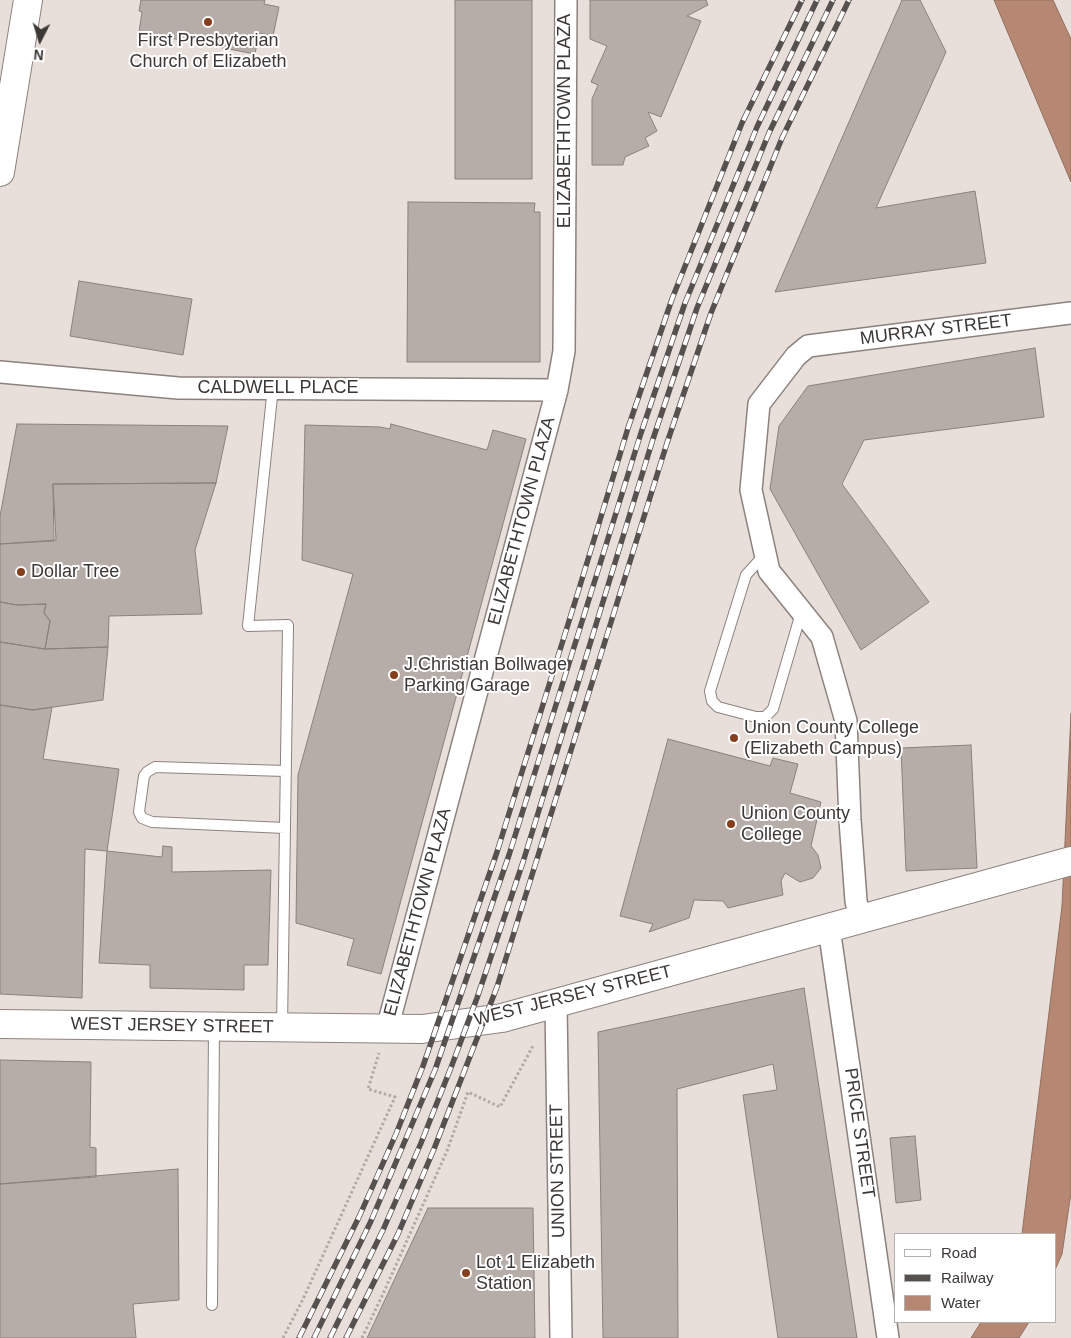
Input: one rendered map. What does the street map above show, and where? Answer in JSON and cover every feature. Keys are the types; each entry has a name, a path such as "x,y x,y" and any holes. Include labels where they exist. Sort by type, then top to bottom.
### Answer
{"street":[{"path":"0,172 2,145 28,0"},
{"name":"ELIZABETHTOWN PLAZA","path":"387,1029 557,390 564,351 566,0"},
{"name":"MURRAY STREET","path":"765,554 750,490 759,404 796,356 808,346 1071,313"},
{"name":"CALDWELL PLACE","path":"0,372 178,388 557,390"},
{"path":"765,554 769,571 822,637 846,721 850,820 856,900 860,919"},
{"name":"WEST JERSEY STREET","path":"0,1024 422,1030 502,1018 1064,862"},
{"name":"PRICE STREET","path":"829,928 888,1338"},
{"name":"UNION STREET","path":"556,1004 561,1338"}],"lane":[{"path":"272,388 248,626 288,625 282,1028"},
{"path":"765,554 746,576 710,691 712,701 718,707 756,718 765,717 774,709 802,612"},
{"path":"284,828 152,822 142,818 139,812 144,776 155,768 285,772"},
{"path":"212,1305 214,1027"}],"path":[{"path":"283,1338 304,1297 395,1097 368,1089 387,1029"},
{"path":"362,1338 447,1151 468,1092 500,1107 537,1038"}],"water":[{"path":"994,0 1053,0 1071,39 1071,182"},
{"path":"1071,714 1071,1193 1062,1254 1056,1268 1056,1233 1022,1233 1062,906"},
{"path":"980,1323 1028,1323 1019,1338 971,1338"}],"building":[{"name":"First Presbyterian Church of Elizabeth","path":"141,0 265,0 264,4 279,7 273,36 259,33 255,54 139,32 142,12 139,11"},
{"path":"455,0 532,0 532,179 455,179"},
{"path":"590,0 706,0 708,5 687,16 701,21 661,117 648,112 657,131 645,138 649,146 625,157 623,165 592,165 592,99 598,85 591,82 607,46 590,39"},
{"path":"902,0 920,0 946,52 876,208 975,191 986,263 775,292"},
{"path":"408,202 535,203 534,212 540,212 540,362 407,362"},
{"path":"79,281 192,299 183,355 70,336"},
{"path":"1035,348 1044,417 864,440 842,484 929,602 861,650 770,489 779,426 808,386"},
{"path":"17,424 228,426 216,483 53,484 56,540 0,544 0,516"},
{"name":"J.Christian Bollwage Parking Garage","path":"391,424 487,450 493,430 526,439 381,974 347,965 354,939 296,923 298,775 353,574 302,560 305,425 380,427 390,429"},
{"path":"216,483 195,550 202,614 109,616 108,647 45,649 50,621 44,613 46,604 17,605 0,602 0,544 54,541 53,484"},
{"path":"0,602 17,605 46,604 44,613 50,621 45,649 0,642"},
{"path":"0,642 45,649 108,647 103,700 33,710 0,705"},
{"path":"0,705 33,710 52,707 43,759 119,769 107,851 85,849 82,998 0,994"},
{"name":"Union County College","path":"668,739 770,766 773,758 798,764 790,793 821,802 811,846 818,855 821,868 813,878 800,882 785,873 781,881 783,895 728,908 723,901 694,900 689,918 649,932 653,924 620,916"},
{"path":"971,745 977,868 906,871 901,748"},
{"path":"163,846 172,847 172,872 271,870 268,965 244,965 244,990 150,988 150,965 99,963 107,851 162,857"},
{"path":"804,988 857,1338 778,1338 743,1095 777,1090 773,1064 677,1089 678,1338 603,1338 598,1032"},
{"path":"0,1060 91,1062 90,1147 96,1148 96,1177 0,1184"},
{"path":"915,1136 921,1200 896,1203 890,1138"},
{"path":"178,1169 179,1300 133,1304 136,1338 0,1338 0,1184"},
{"name":"Lot 1 Elizabeth Station","path":"428,1208 533,1208 535,1338 367,1338"}],"railway":[{"path":"299,1338 359,1217 396,1134 423,1066 497,852 628,428 672,299 742,123 802,0"},
{"path":"314,1338 371,1221 435,1070 509,855 641,433 685,303 757,127 817,0"},
{"path":"330,1338 383,1230 421,1143 477,998 523,862 653,439 697,308 769,133 833,0"},
{"path":"346,1338 398,1234 434,1149 497,987 667,443 711,313 782,138 849,0"}],"place":[{"name":"First Presbyterian Church of Elizabeth","path":"208,22"},
{"name":"Dollar Tree","path":"21,572"},
{"name":"J.Christian Bollwage Parking Garage","path":"394,675"},
{"name":"Union County College (Elizabeth Campus)","path":"734,738"},
{"name":"Union County College","path":"731,824"},
{"name":"Lot 1 Elizabeth Station","path":"466,1273"}]}
